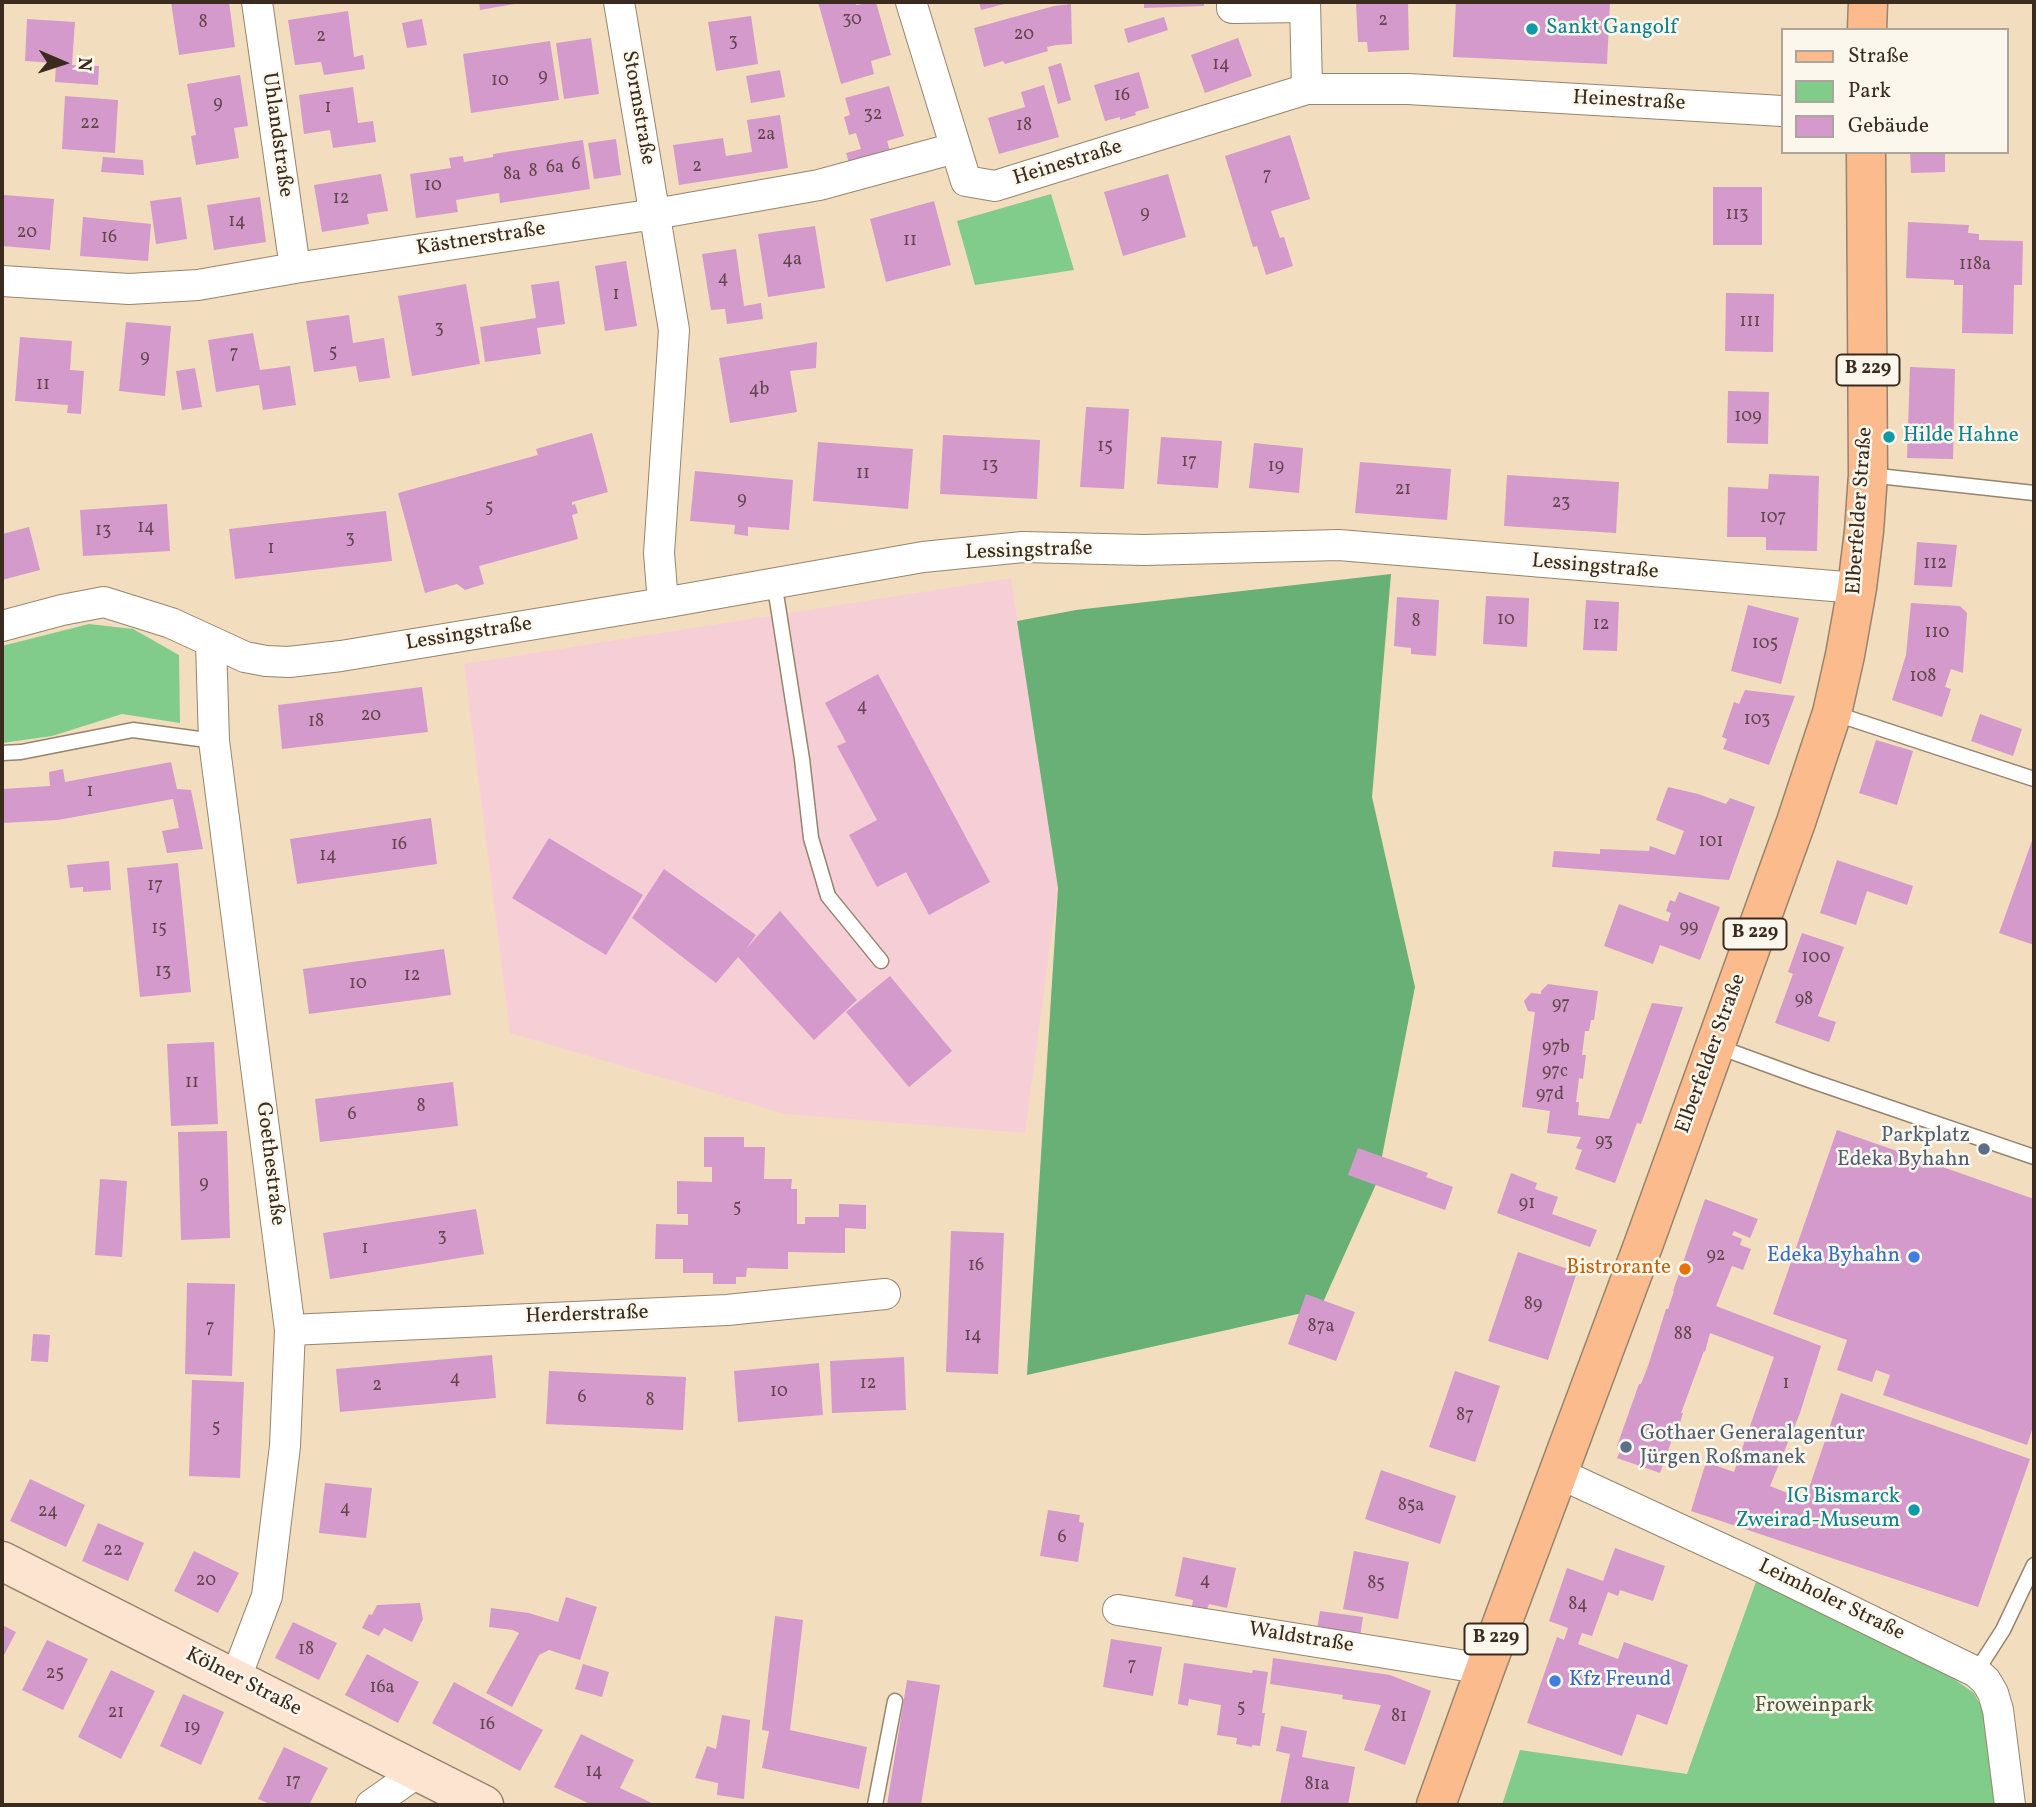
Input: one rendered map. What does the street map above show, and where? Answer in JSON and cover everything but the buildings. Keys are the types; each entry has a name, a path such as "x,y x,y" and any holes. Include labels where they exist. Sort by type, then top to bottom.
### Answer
{"main road":[{"path":"1867,28 1868,2"},
{"name":"Elberfelder Straße","path":"1436,1805 1644,1243 1796,822 1832,713 1857,588 1868,475 1866,154"},
{"name":"Kölner Straße","path":"2,1562 484,1805"}],"street":[{"name":"Uhlandstraße","path":"257,2 295,268"},
{"name":"Stormstraße","path":"619,2 674,330 659,553 663,603"},
{"name":"Heinestraße","path":"911,2 966,181 995,186 1307,89 1409,89 1780,111"},
{"path":"1232,2 1232,8 1305,5 1307,89"},
{"name":"Kästnerstraße","path":"2,281 129,289 198,285 655,214 819,185 955,148"},
{"name":"Lessingstraße","path":"2,626 104,602 171,623 245,657 289,662 663,603 923,557 1023,547 1144,550 1339,545 1857,588"},
{"name":"Goethestraße","path":"211,643 214,741 290,1330 285,1446 267,1596 235,1679"},
{"name":"Herderstraße","path":"290,1330 727,1310 885,1294"},
{"name":"Leimholer Straße","path":"1558,1473 1755,1564 1976,1672 1986,1681 1993,1693 1998,1710 2010,1805"},
{"name":"Waldstraße","path":"1118,1610 1485,1669"},
{"path":"371,1805 418,1772"}],"lane":[{"path":"1868,475 2034,493"},
{"path":"773,583 798,733 811,838 828,896 881,961"},
{"path":"1832,713 2034,779"},
{"path":"2,753 21,752 133,730 214,741"},
{"path":"1715,1046 2034,1157"},
{"path":"1976,1672 2003,1630 2034,1565"},
{"path":"875,1805 895,1701"}],"shaded area":[{"path":"1011,578 1058,888 1025,1133 785,1114 510,1033 464,664"}],"green space":[{"path":"1051,194 1074,270 975,285 957,221"},
{"path":"1391,574 1372,797 1415,987 1377,1182 1320,1309 1027,1375 1058,888 1017,621 1076,610"},
{"path":"89,624 133,629 179,655 180,723 122,714 52,736 2,743 2,646"},
{"name":"Froweinpark","path":"1762,1565 1933,1664 1974,1693 1987,1718 1999,1805 1502,1805 1520,1750 1687,1774"}],"place":[{"name":"Sankt Gangolf","path":"1532,29"},
{"name":"Hilde Hahne","path":"1889,437"},
{"name":"Parkplatz Edeka Byhahn","path":"1984,1149"},
{"name":"Edeka Byhahn","path":"1914,1257"},
{"name":"Bistrorante","path":"1685,1269"},
{"name":"Gothaer Generalagentur Jürgen Roßmanek","path":"1626,1447"},
{"name":"IG Bismarck Zweirad-Museum","path":"1914,1510"},
{"name":"Kfz Freund","path":"1555,1681"}]}
